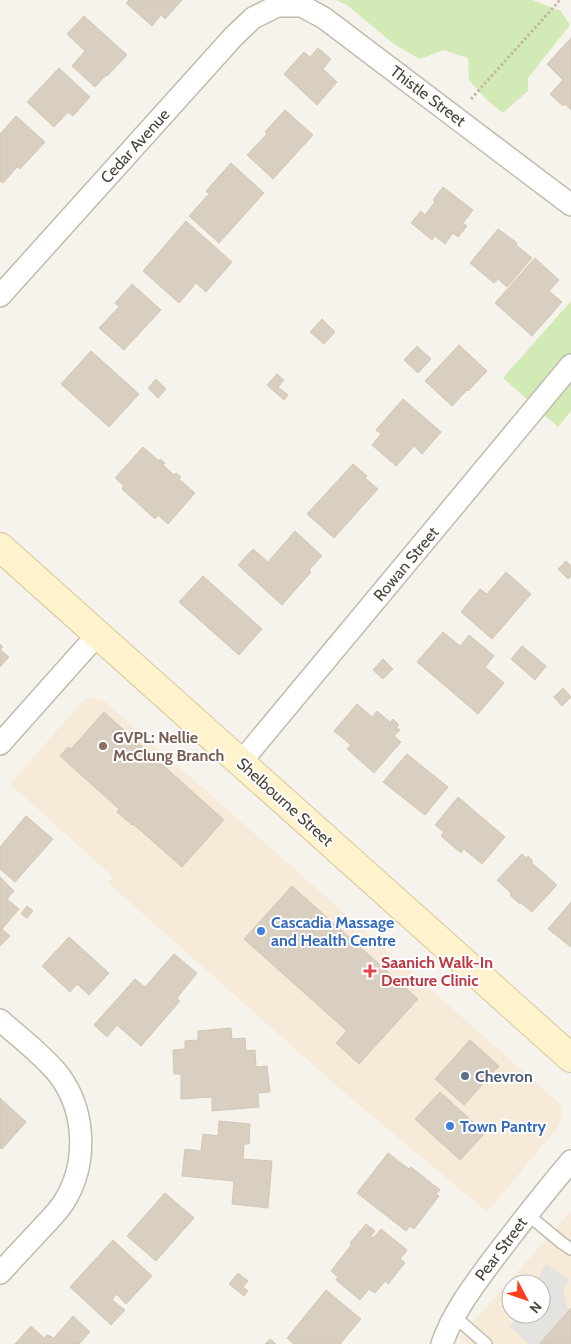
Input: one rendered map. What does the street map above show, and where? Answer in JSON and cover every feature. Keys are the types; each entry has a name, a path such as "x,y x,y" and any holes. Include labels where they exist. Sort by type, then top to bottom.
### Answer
{"main road":[{"name":"Shelbourne Street","path":"0,547 571,1058"}],"street":[{"name":"Thistle Street","path":"277,6 302,6 324,18 456,116 571,206"},
{"name":"Cedar Avenue","path":"0,296 234,36 253,18 277,6"},
{"name":"Rowan Street","path":"241,762 571,365"},
{"path":"0,744 98,634"},
{"path":"0,1020 60,1076 70,1094 77,1113 81,1134 78,1168 64,1201 54,1215 0,1273"},
{"name":"Pear Street","path":"442,1344 454,1316 474,1286 527,1214 571,1161"}],"lane":[{"path":"527,1214 562,1244 571,1248"},
{"path":"454,1316 486,1344"}],"path":[{"path":"456,116 560,0"}],"shaded area":[{"path":"94,698 108,704 559,1103 562,1115 558,1127 487,1212 346,1094 108,883 113,877 10,784 81,703 87,699"},
{"path":"571,1211 571,1344 467,1344 459,1338 501,1290 501,1324 551,1324 551,1274 515,1274"},
{"path":"546,1264 569,1279 563,1290 568,1310 538,1344 529,1344 510,1327 512,1324 551,1324 551,1274 540,1274"}],"green space":[{"path":"336,0 532,0 561,11 570,25 528,78 528,91 503,113 487,100 469,80 468,58 443,50 420,59 395,45 347,5"},
{"path":"571,301 571,411 558,427 503,378"}],"building":[{"path":"129,0 182,0 165,19 161,15 152,26 126,3"},
{"path":"84,16 127,55 95,87 72,66 85,51 67,34"},
{"path":"571,38 571,110 565,104 563,106 550,94 563,80 547,64"},
{"path":"318,48 331,59 323,69 337,82 317,105 284,74 304,52 310,57"},
{"path":"59,68 90,97 73,116 68,112 54,127 27,102"},
{"path":"285,110 313,135 273,179 247,155 267,134 265,132"},
{"path":"16,116 45,142 20,169 17,167 3,183 0,181 0,134"},
{"path":"231,163 264,193 219,243 189,216 209,194 206,191"},
{"path":"443,187 473,210 463,223 467,226 458,237 453,233 445,244 435,236 432,240 411,223 421,211 425,215"},
{"path":"186,221 232,262 206,292 196,283 179,303 143,271"},
{"path":"498,229 517,243 516,245 532,258 507,287 498,279 494,283 470,263"},
{"path":"535,258 559,280 549,291 562,302 532,336 495,303"},
{"path":"132,284 161,310 124,350 99,328 119,307 115,303"},
{"path":"322,319 335,332 324,344 310,332"},
{"path":"459,345 487,371 452,406 425,381"},
{"path":"417,346 431,359 418,373 404,360"},
{"path":"91,351 139,394 109,427 61,384"},
{"path":"277,374 284,380 278,387 288,395 284,400 267,385"},
{"path":"156,379 166,389 158,398 148,388"},
{"path":"403,399 441,432 422,454 414,446 396,466 372,445 381,434 376,430"},
{"path":"143,447 159,461 160,459 165,463 163,465 174,475 176,473 181,477 179,479 195,493 168,524 158,515 155,519 122,489 124,486 115,478"},
{"path":"353,464 378,489 334,538 307,514"},
{"path":"295,531 322,556 309,570 311,572 282,605 238,565 253,549 268,562"},
{"path":"566,561 571,566 571,576 568,579 558,569"},
{"path":"506,572 531,594 492,639 461,612 480,589 487,594"},
{"path":"203,576 262,629 239,655 179,602"},
{"path":"443,632 460,646 469,635 494,656 485,667 504,683 478,714 417,662"},
{"path":"522,646 546,666 535,680 511,659"},
{"path":"0,649 9,657 0,667"},
{"path":"383,659 393,669 383,679 373,670"},
{"path":"563,688 571,697 562,706 554,697"},
{"path":"357,704 372,717 377,711 390,722 393,719 399,725 396,727 400,730 394,736 401,742 374,773 347,749 351,745 334,731"},
{"path":"104,712 224,820 182,867 117,812 119,809 60,756 68,747 71,749"},
{"path":"407,754 448,787 425,815 383,782"},
{"path":"458,797 505,837 482,864 464,849 461,853 441,836 444,832 435,825"},
{"path":"26,816 53,839 15,882 0,869 0,847"},
{"path":"522,854 526,858 528,856 533,861 531,862 557,885 532,912 510,895 511,893 497,880"},
{"path":"0,877 14,891 7,899 19,909 2,929 10,936 0,946"},
{"path":"292,886 418,999 359,1064 336,1043 347,1031 244,939"},
{"path":"571,902 571,947 548,929"},
{"path":"27,906 33,911 27,918 21,914"},
{"path":"69,937 109,973 89,995 77,984 70,992 42,966"},
{"path":"174,954 197,973 177,998 180,1001 141,1046 117,1025 107,1037 94,1025 135,979 145,987"},
{"path":"231,1028 232,1039 245,1038 246,1051 255,1050 256,1067 267,1066 270,1092 258,1093 259,1107 212,1111 212,1097 181,1099 181,1074 174,1074 173,1050 185,1049 185,1041 198,1040 198,1031"},
{"path":"470,1040 499,1066 464,1105 435,1079"},
{"name":"Town Pantry","path":"440,1092 485,1133 460,1160 415,1119"},
{"path":"0,1098 26,1122 2,1149 0,1148"},
{"path":"219,1121 250,1124 249,1144 244,1144 243,1159 272,1161 268,1208 232,1204 234,1181 182,1176 185,1149 201,1151 203,1134 218,1136"},
{"path":"388,1153 409,1169 411,1167 440,1190 436,1194 439,1196 414,1229 410,1226 406,1231 357,1193"},
{"path":"165,1193 194,1218 156,1261 127,1236"},
{"path":"366,1224 375,1231 371,1236 373,1238 381,1229 407,1250 400,1259 405,1263 388,1284 385,1281 375,1293 369,1289 360,1300 336,1280 338,1277 331,1271"},
{"path":"113,1240 152,1276 126,1304 116,1294 112,1300 125,1310 111,1325 70,1287"},
{"path":"238,1273 248,1281 243,1287 248,1291 244,1296 229,1284"},
{"path":"326,1290 361,1319 340,1344 294,1344 287,1338"},
{"path":"571,1308 571,1344 539,1344"},
{"path":"73,1316 90,1332 79,1344 15,1344 31,1326 44,1338 47,1335 54,1338"},
{"path":"270,1339 276,1344 265,1344"}],"place":[{"name":"GVPL: Nellie McClung Branch","path":"103,746"},
{"name":"Cascadia Massage and Health Centre","path":"261,931"},
{"name":"Saanich Walk-In Denture Clinic","path":"370,971"},
{"name":"Chevron","path":"465,1076"},
{"name":"Town Pantry","path":"450,1126"}]}
